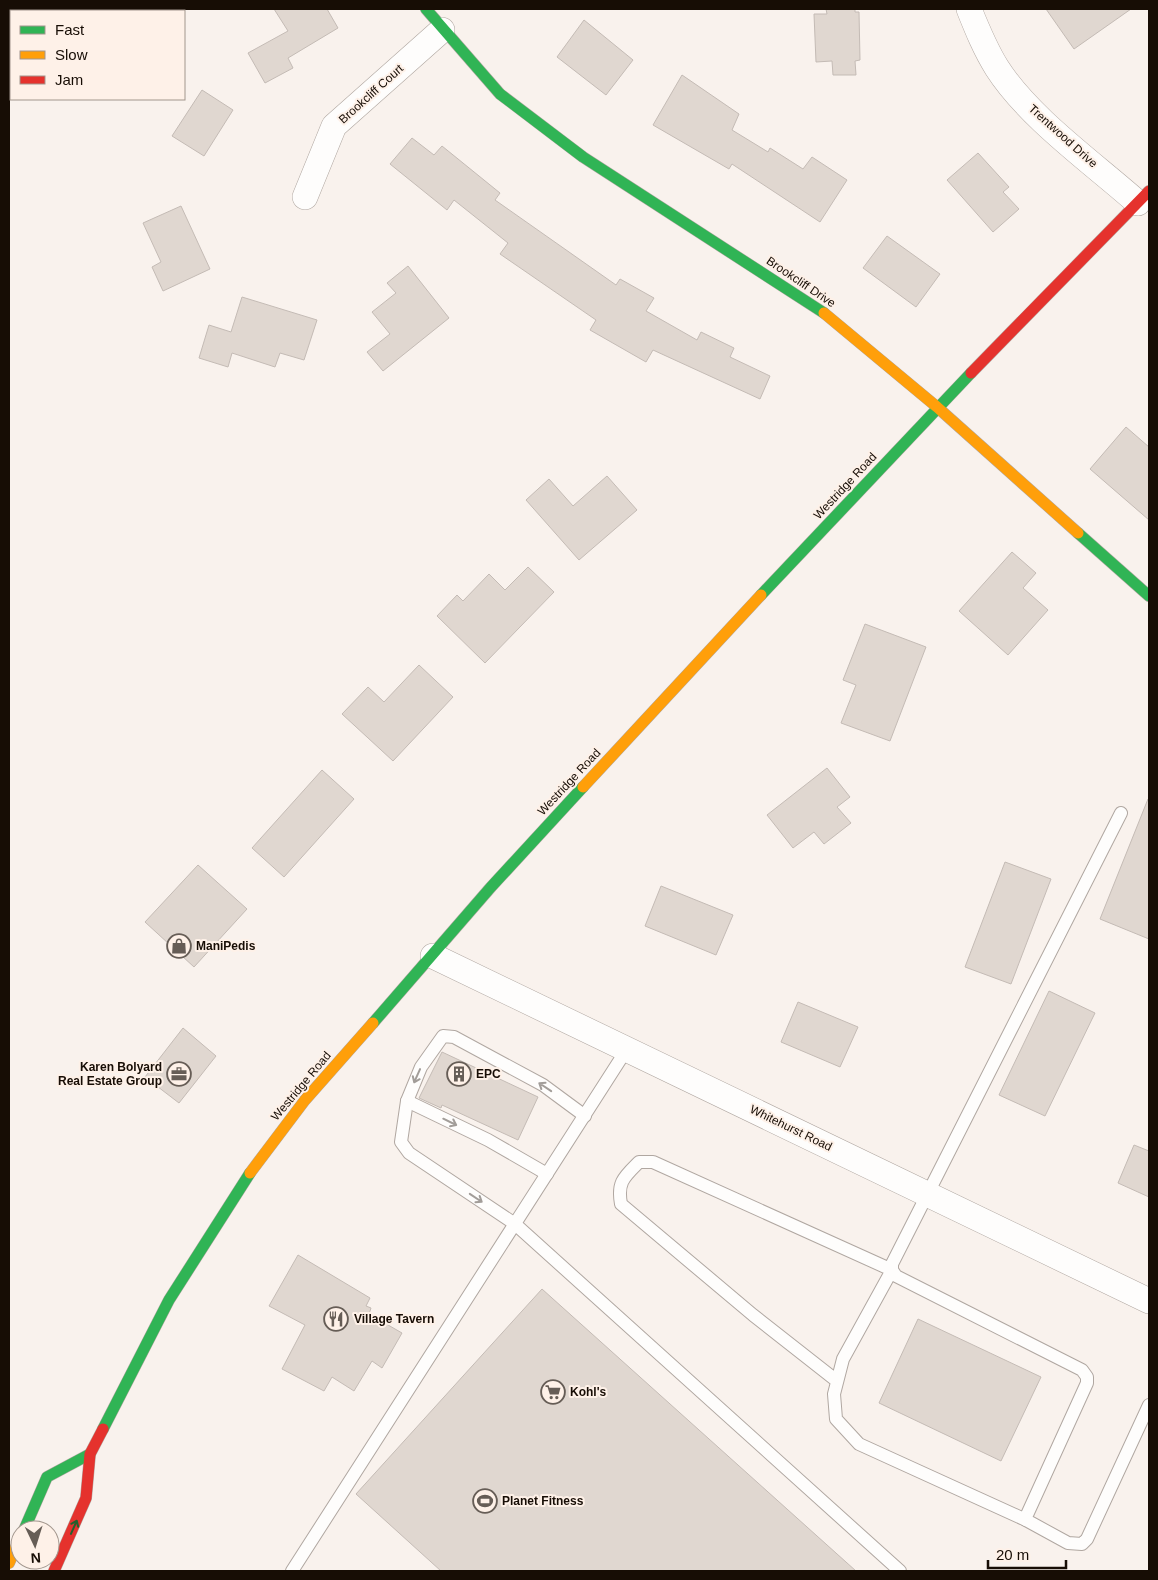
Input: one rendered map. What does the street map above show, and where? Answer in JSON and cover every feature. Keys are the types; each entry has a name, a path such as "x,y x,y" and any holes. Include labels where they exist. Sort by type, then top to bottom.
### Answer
{"main road":[{"name":"Brookcliff Drive","path":"426,9 442,30 500,94 582,157 820,309 937,408 1149,596"},
{"name":"Westridge Road","path":"54,1571 86,1498 90,1454 169,1300 243,1184 305,1100 433,956 491,887 937,408 1144,197"},
{"path":"29,1520 48,1477 90,1454"}],"street":[{"name":"Trentwood Drive","path":"969,9 980,38 997,69 1036,114 1144,197"},
{"name":"Brookcliff Court","path":"305,197 334,126 442,30"},
{"name":"Whitehurst Road","path":"433,956 1149,1301"}],"lane":[{"path":"1121,813 927,1194 892,1264 892,1270 843,1358 834,1394 836,1419 859,1444 1026,1520 1068,1542 1082,1544 1087,1540 1149,1405"},
{"path":"585,1116 543,1085 454,1037 443,1036 421,1068 407,1100 402,1142 409,1153 516,1224 900,1571"},
{"path":"292,1571 627,1049"},
{"path":"407,1100 488,1140 547,1174"},
{"path":"837,1381 753,1316 621,1204 619,1191 624,1177 639,1162 653,1162 892,1270 896,1276 1082,1370 1087,1377 1087,1383 1026,1520"}],"building":[{"path":"274,9 327,9 338,28 288,58 293,68 265,83 248,53 288,31"},
{"path":"826,9 855,9 855,12 859,12 860,60 855,61 856,75 833,75 832,61 816,62 814,14 827,14"},
{"path":"1046,9 1131,9 1074,49"},
{"path":"584,20 633,60 606,95 557,57"},
{"path":"682,75 739,114 732,130 768,152 770,148 803,169 812,157 847,180 820,222 732,164 729,169 653,125"},
{"path":"202,90 233,110 204,156 172,136"},
{"path":"412,138 434,155 442,146 500,193 495,200 616,285 620,279 654,298 646,311 697,340 701,332 734,348 730,357 770,376 760,399 653,350 646,362 590,330 596,320 500,254 508,243 454,200 447,210 390,164"},
{"path":"978,153 1009,187 1003,192 1019,209 993,232 947,180"},
{"path":"181,206 210,269 163,291 152,267 161,262 143,223"},
{"path":"887,236 940,274 916,307 863,268"},
{"path":"408,266 449,318 383,371 367,352 390,334 372,312 396,293 387,283"},
{"path":"242,297 317,320 304,360 280,353 275,367 232,353 228,367 199,358 209,325 231,332"},
{"path":"1126,427 1149,447 1149,520 1090,469"},
{"path":"607,476 637,510 579,560 526,500 549,479 573,506"},
{"path":"1012,552 1036,573 1023,588 1048,610 1008,655 959,611"},
{"path":"528,567 554,592 485,663 437,616 457,595 463,601 489,574 505,590"},
{"path":"865,624 926,647 890,741 841,723 856,685 843,680"},
{"path":"419,665 453,697 393,761 342,714 368,687 384,702"},
{"path":"827,768 850,797 837,807 851,823 824,844 814,832 793,848 767,815"},
{"path":"322,770 354,799 284,877 252,848"},
{"path":"1149,799 1149,939 1100,919"},
{"path":"1005,862 1051,879 1011,984 965,967"},
{"path":"198,865 247,909 194,967 145,922"},
{"path":"661,886 733,915 716,955 645,926"},
{"path":"1049,991 1095,1013 1045,1116 999,1095"},
{"path":"798,1002 858,1027 840,1067 781,1042"},
{"path":"183,1028 216,1056 179,1103 145,1077"},
{"name":"EPC","path":"442,1052 538,1097 518,1140 442,1105 441,1108 419,1098"},
{"path":"1134,1145 1149,1151 1149,1197 1118,1183"},
{"name":"Village Tavern","path":"298,1255 370,1298 366,1306 371,1308 369,1314 402,1333 382,1368 372,1361 354,1391 332,1377 324,1391 282,1369 305,1325 269,1306"},
{"name":"Kohl's","path":"542,1289 856,1571 441,1571 356,1494"},
{"path":"918,1319 1041,1377 1001,1461 879,1403"}],"traffic: fast":[{"path":"426,9 500,94 583,157 824,313"},
{"path":"761,595 971,373"},
{"path":"1078,533 1149,596"},
{"path":"373,1023 491,887 583,787"},
{"path":"103,1429 169,1300 250,1173"},
{"path":"28,1520 47,1477 90,1454"}],"traffic: slow":[{"path":"824,313 937,407 1078,533"},
{"path":"583,787 761,595"},
{"path":"250,1173 305,1100 373,1023"}],"traffic: jam":[{"path":"971,373 1149,191"},
{"path":"54,1571 86,1498 90,1454 103,1429"}],"place":[{"name":"ManiPedis","path":"179,946"},
{"name":"Karen Bolyard Real Estate Group","path":"179,1074"},
{"name":"EPC","path":"459,1074"},
{"name":"Village Tavern","path":"336,1319"},
{"name":"Kohl's","path":"553,1392"},
{"name":"Planet Fitness","path":"485,1501"}]}
